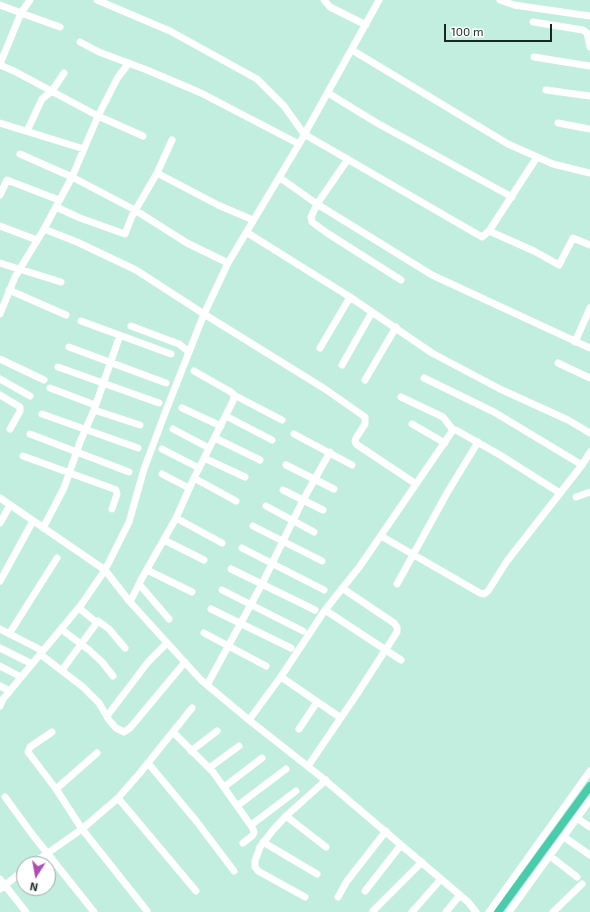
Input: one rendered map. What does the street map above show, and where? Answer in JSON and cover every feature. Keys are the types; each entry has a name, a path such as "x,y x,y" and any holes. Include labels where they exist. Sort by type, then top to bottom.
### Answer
{"street":[{"path":"30,0 21,13 0,64 98,116 143,136"},
{"path":"97,0 170,31 257,79 284,106 304,134 398,190 482,237 489,231 537,157"},
{"path":"324,0 330,7 366,25"},
{"path":"0,704 79,608 105,570 129,522 144,469 204,314 228,263 299,144 379,0"},
{"path":"500,0 514,5 590,16"},
{"path":"0,5 60,27"},
{"path":"533,22 583,30 587,33 590,47"},
{"path":"80,42 99,52 201,93 299,144"},
{"path":"352,50 508,144 552,164 590,173"},
{"path":"534,58 590,66"},
{"path":"0,314 3,298 10,290 19,270 56,207 72,177 98,116 118,77 129,63"},
{"path":"27,131 42,99 52,91 64,73"},
{"path":"546,90 590,96"},
{"path":"328,93 377,123 512,197"},
{"path":"0,123 84,149"},
{"path":"558,123 590,129"},
{"path":"56,207 80,218 125,234 172,140"},
{"path":"20,154 72,177 136,210 187,243 228,263"},
{"path":"348,159 317,204 312,217 313,224 402,280"},
{"path":"156,174 218,205 253,220"},
{"path":"279,177 317,204 432,275 590,348"},
{"path":"0,195 7,180 59,200"},
{"path":"0,226 37,240"},
{"path":"44,229 77,242 136,270 298,372 365,417 365,424 356,438 356,444 416,484"},
{"path":"489,231 534,251 559,265 573,238 590,245"},
{"path":"246,232 350,297 432,353 500,389 568,420 590,433"},
{"path":"0,264 61,282"},
{"path":"10,290 66,315"},
{"path":"320,348 350,297"},
{"path":"575,342 590,308"},
{"path":"342,365 372,312"},
{"path":"81,321 171,354"},
{"path":"131,326 179,344 189,352"},
{"path":"365,380 396,328"},
{"path":"43,528 64,488 120,335"},
{"path":"69,347 166,383"},
{"path":"0,359 44,380"},
{"path":"558,362 590,378"},
{"path":"58,367 159,403"},
{"path":"194,371 234,395 282,420"},
{"path":"424,378 494,412 582,465"},
{"path":"0,379 30,396"},
{"path":"50,388 94,408 140,425"},
{"path":"0,395 20,407 20,411 10,429"},
{"path":"130,602 176,518 189,488 226,416 233,401 234,395"},
{"path":"401,397 443,417 454,430 478,442 560,492"},
{"path":"182,408 221,426"},
{"path":"42,414 138,448"},
{"path":"226,416 272,440"},
{"path":"412,424 445,443"},
{"path":"173,430 209,448"},
{"path":"249,720 281,677 325,610 360,566 454,430"},
{"path":"30,434 129,472"},
{"path":"294,434 352,465"},
{"path":"215,438 260,460"},
{"path":"397,584 447,493 478,442"},
{"path":"162,449 199,468"},
{"path":"207,685 262,584 314,479 330,452"},
{"path":"381,536 484,594 488,591 507,561 582,465 590,452"},
{"path":"23,456 116,490 117,494 112,509"},
{"path":"204,458 245,478"},
{"path":"286,465 334,489"},
{"path":"162,474 189,488"},
{"path":"194,478 236,501"},
{"path":"283,490 323,510"},
{"path":"576,497 590,492"},
{"path":"0,498 105,570 130,602 184,662 207,685 326,780 468,902 476,912"},
{"path":"0,523 10,505"},
{"path":"266,506 314,532"},
{"path":"176,518 222,543"},
{"path":"0,581 33,521"},
{"path":"253,526 322,561"},
{"path":"164,540 204,560"},
{"path":"242,548 273,562 324,590"},
{"path":"9,634 56,558"},
{"path":"147,570 192,592"},
{"path":"231,570 315,610"},
{"path":"139,584 169,619"},
{"path":"308,766 397,632 397,628 394,623 342,588"},
{"path":"222,590 303,630"},
{"path":"79,608 96,622 100,622 109,628 125,648"},
{"path":"211,609 291,648"},
{"path":"325,610 401,660"},
{"path":"62,670 96,622"},
{"path":"0,629 42,652 62,670 84,686 99,703 116,728 121,731 126,731 184,662"},
{"path":"61,629 102,662 112,676"},
{"path":"204,633 266,666"},
{"path":"107,716 148,662 167,643"},
{"path":"0,648 32,664"},
{"path":"0,666 21,677"},
{"path":"281,677 341,718"},
{"path":"0,686 10,691"},
{"path":"299,728 317,702"},
{"path":"43,856 82,829 118,798 192,708"},
{"path":"191,751 217,731"},
{"path":"52,732 30,747 28,752 56,789 82,829 147,911"},
{"path":"173,732 209,768 254,830 253,835 243,843"},
{"path":"209,768 238,746"},
{"path":"56,789 96,753"},
{"path":"224,787 262,758"},
{"path":"148,763 197,822 234,871"},
{"path":"237,806 286,769"},
{"path":"489,912 590,771"},
{"path":"305,897 258,871 255,867 256,857 263,842 286,816 326,780"},
{"path":"250,825 296,790"},
{"path":"5,798 94,912"},
{"path":"118,798 196,891"},
{"path":"509,912 590,800"},
{"path":"286,816 326,847"},
{"path":"577,818 590,827"},
{"path":"338,897 347,881 386,831"},
{"path":"564,836 590,855"},
{"path":"263,842 317,874"},
{"path":"365,891 401,845"},
{"path":"550,856 577,877"},
{"path":"373,911 422,862"},
{"path":"2,887 16,876"},
{"path":"0,879 2,887 26,912"},
{"path":"412,912 441,879"},
{"path":"553,912 582,884"},
{"path":"446,912 460,895"}],"waterway":[{"path":"498,912 590,786"}]}
